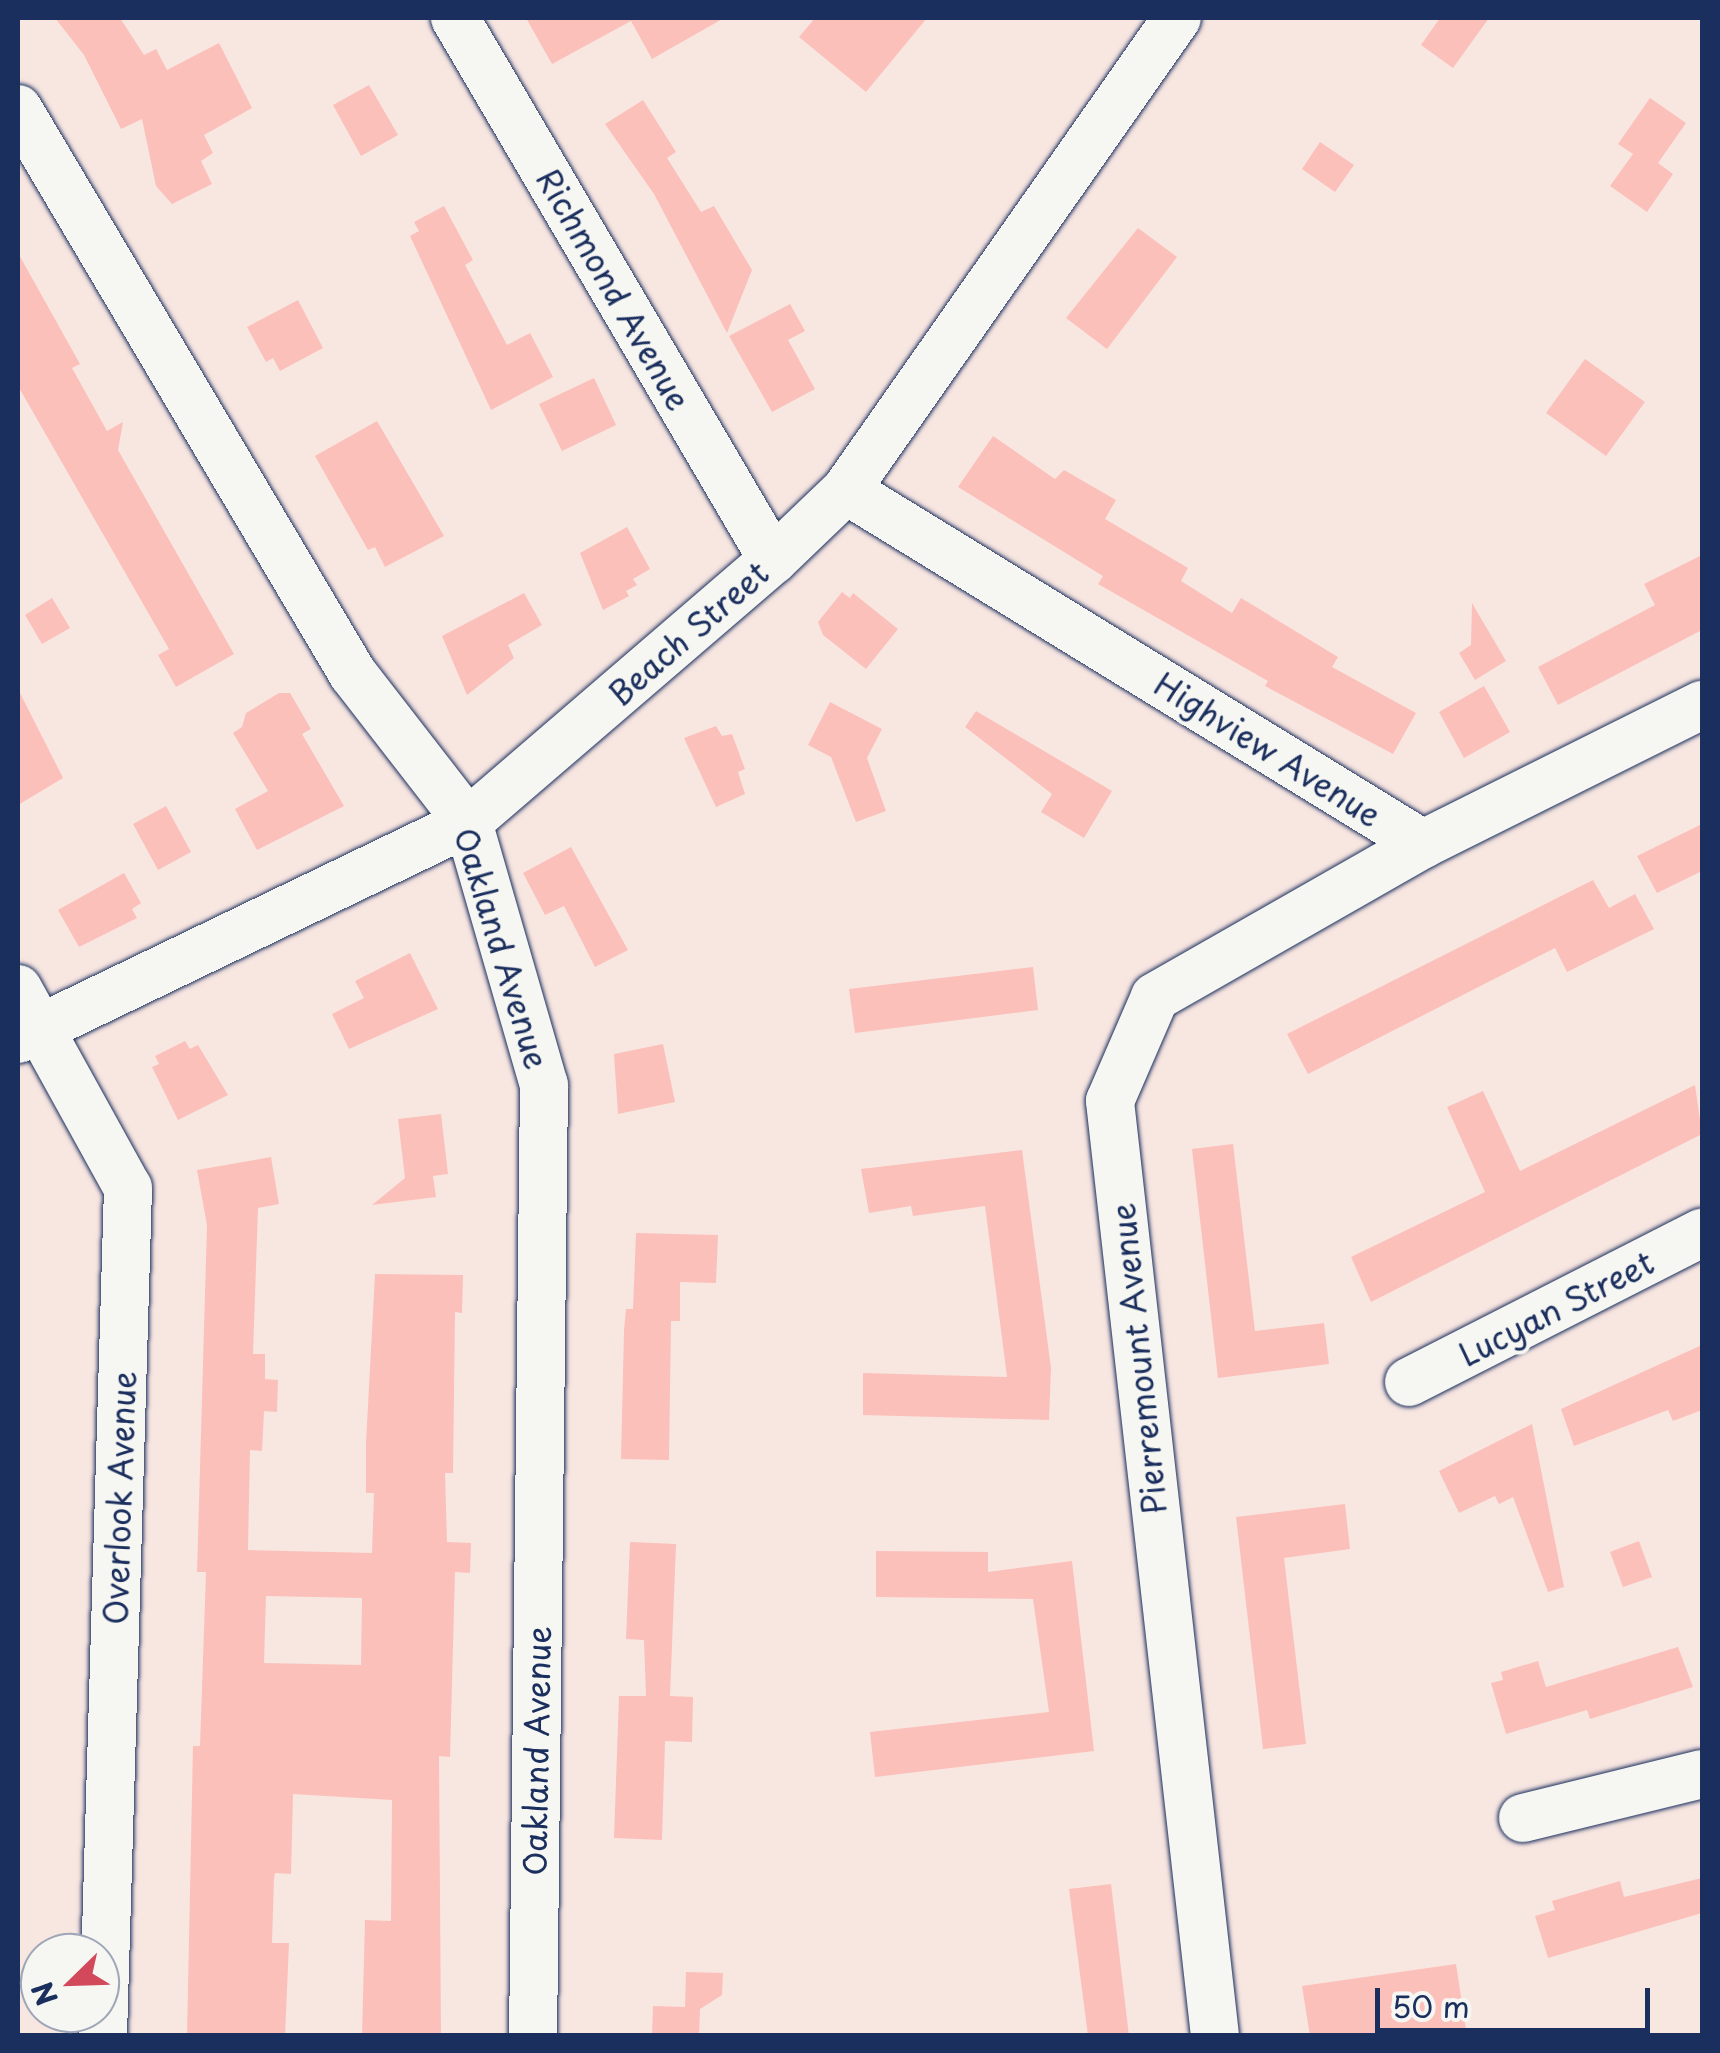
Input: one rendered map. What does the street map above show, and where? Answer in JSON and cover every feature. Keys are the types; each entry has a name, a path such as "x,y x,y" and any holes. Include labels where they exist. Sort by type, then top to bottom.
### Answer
{"street":[{"name":"Richmond Avenue","path":"455,18 774,560"},
{"name":"Beach Street","path":"24,1018 468,822 774,560 846,490 1177,18"},
{"name":"Oakland Avenue","path":"18,109 353,674 468,822 544,1084 533,2036"},
{"name":"Highview Avenue","path":"846,490 1422,844"},
{"path":"1422,844 1702,705"},
{"name":"Pierremount Avenue","path":"1215,2036 1110,1101 1155,997 1422,844"},
{"name":"Overlook Avenue","path":"24,1018 128,1188 104,2036"},
{"name":"Lucyan Street","path":"1409,1382 1702,1233"},
{"path":"1523,1818 1702,1774"}],"building":[{"path":"55,18 120,18 144,55 156,49 167,70 219,43 252,108 204,135 213,153 201,161 212,184 172,204 156,186 142,119 121,129 84,55"},
{"path":"526,18 724,18 652,59 631,21 552,64"},
{"path":"815,18 927,18 866,92 799,37"},
{"path":"1440,18 1489,18 1453,68 1421,45"},
{"path":"369,85 398,135 361,156 333,105"},
{"path":"1650,98 1686,123 1658,163 1673,174 1647,212 1610,186 1633,154 1618,144"},
{"path":"643,100 676,152 667,158 701,212 714,206 752,270 727,333 654,194 605,124"},
{"path":"1320,142 1354,165 1335,192 1302,169"},
{"path":"444,206 473,260 465,265 507,345 530,333 553,377 491,410 410,236 419,231 414,222"},
{"path":"1138,228 1177,257 1107,349 1066,318"},
{"path":"18,253 80,364 72,368 107,431 123,422 118,450 234,654 176,687 158,655 169,649 18,386"},
{"path":"298,300 323,348 280,371 273,358 266,362 247,327"},
{"path":"790,304 805,331 788,340 815,389 772,412 729,336"},
{"path":"1585,359 1645,402 1606,456 1546,413"},
{"path":"594,378 616,425 562,451 539,404"},
{"path":"377,421 444,536 385,567 375,547 368,550 315,456"},
{"path":"993,436 1055,479 1064,470 1116,500 1105,519 1188,568 1181,581 1232,613 1241,598 1338,657 1332,667 1416,713 1393,754 1265,686 1268,681 1098,584 1103,576 958,487"},
{"path":"627,527 650,569 633,579 637,585 626,591 629,596 603,610 580,553"},
{"path":"1702,555 1702,630 1558,705 1538,667 1655,605 1644,584"},
{"path":"842,592 850,598 853,593 898,629 866,669 823,635 818,622"},
{"path":"524,593 542,625 508,645 514,658 467,695 442,636"},
{"path":"52,598 70,628 42,644 25,615"},
{"path":"1472,603 1506,661 1475,680 1459,653 1471,645"},
{"path":"1484,686 1510,732 1464,758 1439,712"},
{"path":"18,689 63,778 18,805"},
{"path":"279,693 290,693 311,729 302,734 344,806 257,850 235,809 268,791 233,733 242,727 246,713"},
{"path":"830,702 882,729 867,758 886,811 856,822 831,757 808,745"},
{"path":"976,711 1112,791 1084,838 1041,812 1052,794 965,727"},
{"path":"716,726 722,736 732,734 745,769 738,772 745,794 716,807 684,738"},
{"path":"166,806 191,852 158,870 133,824"},
{"path":"1702,824 1702,871 1657,893 1637,856"},
{"path":"571,847 628,950 595,967 564,906 545,915 523,873"},
{"path":"124,873 141,903 132,909 137,918 79,947 58,910"},
{"path":"1593,880 1609,908 1635,894 1654,929 1567,972 1555,948 1308,1074 1287,1034"},
{"path":"410,953 438,1009 349,1049 332,1014 364,998 355,981"},
{"path":"1033,967 1038,1010 855,1033 849,989"},
{"path":"185,1041 190,1049 198,1045 228,1095 178,1120 152,1067 159,1064 155,1056"},
{"path":"663,1044 675,1102 618,1114 614,1054"},
{"path":"1695,1085 1702,1134 1371,1302 1351,1257 1485,1192 1447,1107 1483,1091 1520,1171"},
{"path":"441,1114 448,1174 433,1176 436,1197 372,1205 405,1178 398,1119"},
{"path":"1233,1144 1255,1331 1324,1323 1329,1364 1218,1378 1192,1149"},
{"path":"1022,1150 1051,1368 1049,1420 863,1415 863,1373 1007,1377 985,1206 913,1216 911,1206 869,1213 861,1169"},
{"path":"271,1157 279,1204 258,1208 253,1354 265,1354 265,1379 278,1380 277,1412 264,1411 262,1451 250,1450 248,1550 372,1553 374,1493 366,1493 366,1443 375,1274 463,1275 462,1313 455,1312 453,1473 445,1473 447,1542 471,1543 470,1573 455,1572 450,1757 439,1756 441,2036 362,2036 365,1920 391,1921 392,1800 293,1794 291,1874 275,1873 274,1879 272,1943 289,1943 285,2036 187,2036 193,1746 200,1746 206,1572 197,1572 207,1225 197,1170","holes":["266,1596 362,1598 361,1665 264,1663"]},
{"path":"636,1233 718,1235 716,1283 680,1282 680,1321 671,1321 669,1460 621,1459 624,1331 626,1309 633,1309"},
{"path":"1702,1345 1702,1410 1673,1421 1668,1410 1574,1446 1561,1409"},
{"path":"1532,1424 1564,1587 1548,1592 1513,1497 1499,1504 1495,1496 1459,1513 1439,1471"},
{"path":"1345,1504 1350,1549 1284,1558 1306,1744 1263,1749 1236,1517"},
{"path":"1639,1541 1652,1577 1623,1587 1610,1552"},
{"path":"630,1542 676,1544 670,1696 693,1697 692,1742 665,1741 662,1840 614,1838 619,1696 646,1696 644,1640 626,1639"},
{"path":"876,1551 988,1552 988,1572 1072,1561 1094,1751 875,1777 870,1732 1049,1712 1033,1599 876,1597"},
{"path":"1678,1647 1693,1687 1590,1719 1587,1710 1506,1734 1491,1683 1503,1680 1501,1672 1538,1661 1546,1687"},
{"path":"1702,1878 1702,1913 1548,1958 1535,1916 1555,1910 1552,1901 1620,1881 1624,1897"},
{"path":"1111,1884 1129,2036 1088,2036 1069,1889"},
{"path":"1456,1964 1467,2036 1310,2036 1302,1986"},
{"path":"686,1972 723,1973 722,1995 700,2009 699,2036 652,2036 653,2006 685,2007"}]}
